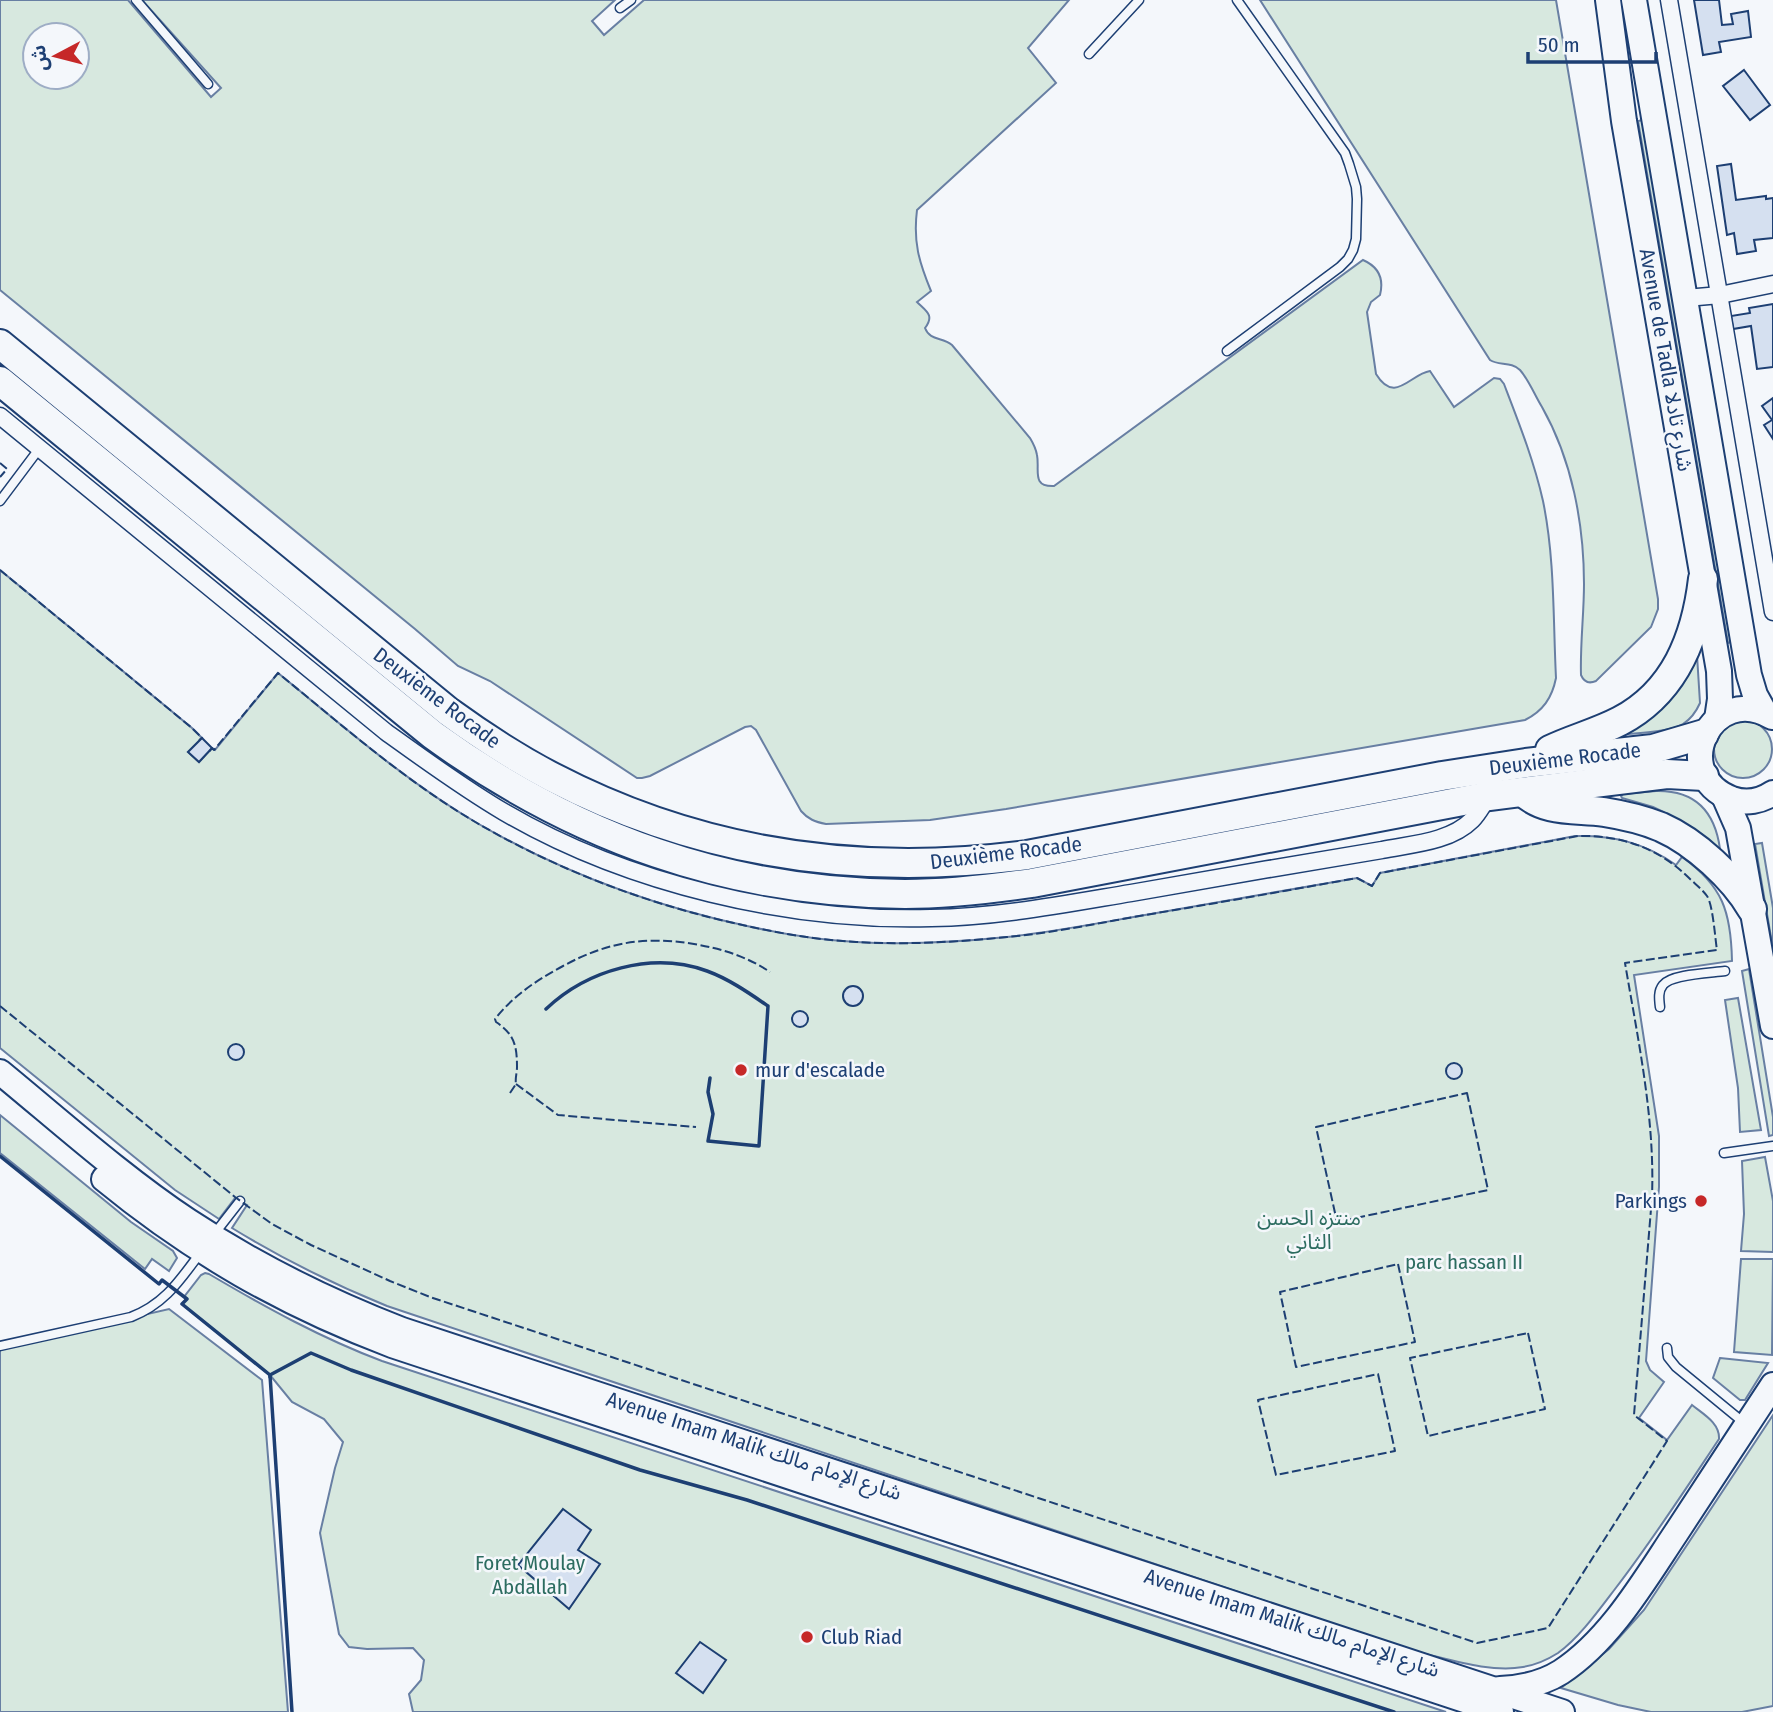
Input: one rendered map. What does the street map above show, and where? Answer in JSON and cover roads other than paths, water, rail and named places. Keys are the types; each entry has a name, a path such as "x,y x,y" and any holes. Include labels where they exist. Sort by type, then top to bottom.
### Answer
{"highway":[{"name":"Deuxième Rocade","path":"0,344 449,712 552,777 627,811 704,837 783,854 851,862 905,864 987,860 1442,776 1526,763 1653,749 1711,727"},
{"name":"Deuxième Rocade","path":"0,381 433,736 467,760 521,793 578,822 626,843 697,866 780,884 843,891 906,894 990,889 1045,881 1489,796 1667,774 1704,776"},
{"path":"1526,763 1544,752 1604,729 1651,700 1667,681 1685,651 1698,616 1703,579"},
{"path":"1523,792 1533,801 1549,806 1605,812 1645,822 1676,835 1717,867 1744,894 1752,909"}],"main road":[{"name":"Avenue de Tadla شارع تادلا","path":"1608,0 1624,121 1720,680 1720,699 1699,755 1704,776"},
{"name":"Avenue de Tadla شارع تادلا","path":"1634,0 1749,676 1755,695 1769,715"},
{"path":"1711,727 1732,711 1740,709 1757,710 1769,715"},
{"path":"1704,776 1710,785 1724,796 1738,802 1752,802 1773,793"},
{"path":"1724,796 1738,828 1773,1026"},
{"name":"Avenue Imam Malik شارع الإمام مالك","path":"0,1072 134,1181 187,1220 207,1244"},
{"name":"Avenue Imam Malik شارع الإمام مالك","path":"0,1094 133,1203 207,1244 254,1262 369,1317 1497,1701 1562,1712"},
{"path":"1497,1701 1515,1688 1545,1681 1561,1672 1616,1619 1773,1385"}],"street":[{"path":"1670,0 1773,612"},
{"path":"1686,298 1720,295 1773,284"},
{"path":"0,416 386,732 445,775 507,814 572,846 640,873 710,894 782,909 856,917 931,918 1006,913 1440,838 1452,834 1473,819 1489,796"}],"lane":[{"path":"136,0 208,84"},
{"path":"620,8 631,0"},
{"path":"1089,54 1139,0"},
{"path":"1227,351 1340,267 1348,259 1356,239 1356,187 1345,153 1237,0"},
{"path":"0,501 39,449"},
{"path":"1660,1007 1659,993 1670,979 1725,971"},
{"path":"1724,1153 1773,1146"},
{"path":"0,1346 131,1317 151,1307 174,1289 240,1201"},
{"path":"1667,1348 1668,1357 1676,1367 1747,1425"}],"place":[{"name":"mur d'escalade","path":"741,1070"},
{"name":"Parkings","path":"1701,1201"},
{"name":"Club Riad","path":"807,1637"}],"park label":[{"name":"منتزه الحسن الثاني","path":"1309,1230"},
{"name":"parc hassan II","path":"1464,1262"},
{"name":"Foret Moulay Abdallah","path":"530,1575"}]}
